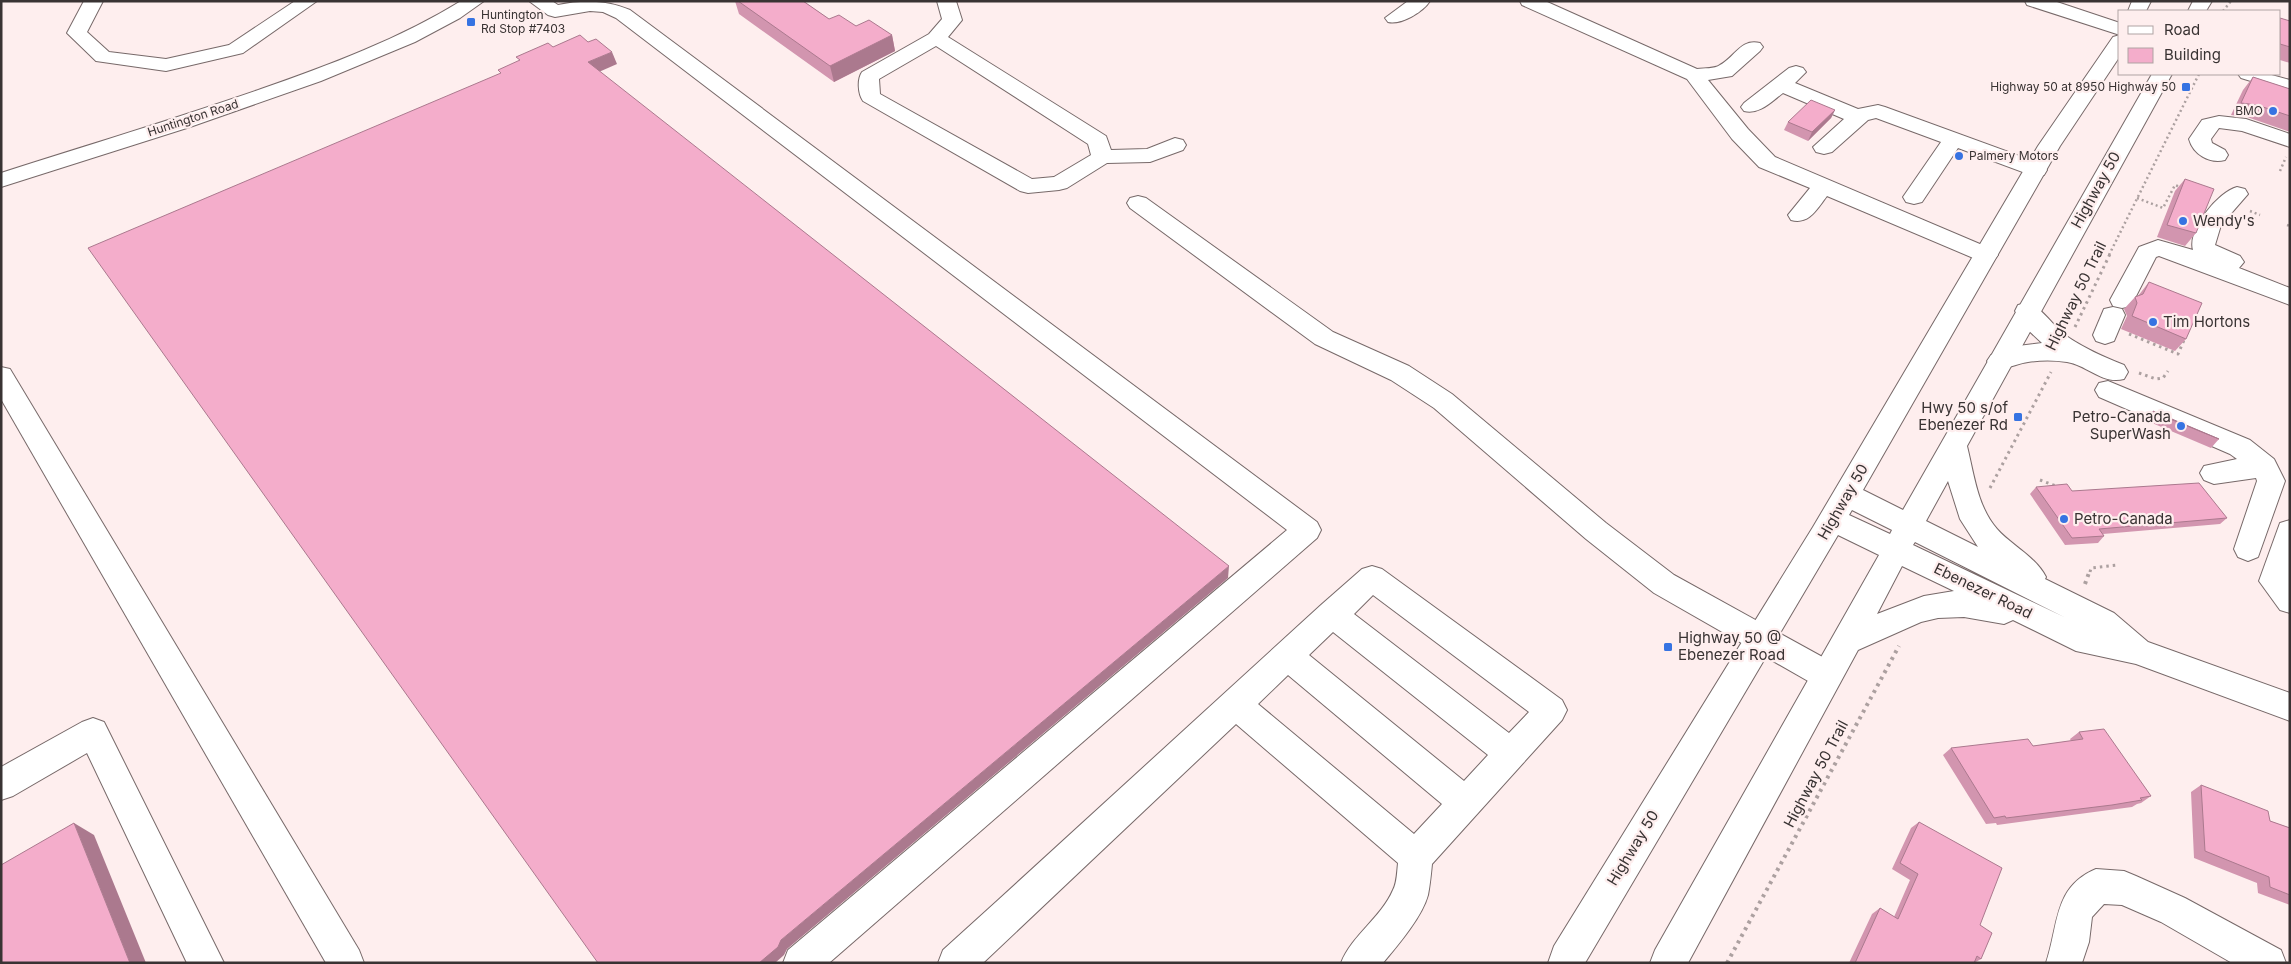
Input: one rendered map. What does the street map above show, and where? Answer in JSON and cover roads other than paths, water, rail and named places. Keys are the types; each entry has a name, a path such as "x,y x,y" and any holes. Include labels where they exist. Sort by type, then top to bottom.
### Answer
{"main road":[{"path":"94,1 77,33 103,57 166,65 236,49 308,1"},
{"name":"Huntington Road","path":"1,180 240,104 383,50 445,20 476,1"},
{"path":"538,1 555,11 573,6 597,5 610,6 623,14 1307,530 801,963"},
{"path":"946,1 952,20 936,38 868,76 870,97 1028,186 1059,183 1102,157 1150,155 1175,145"},
{"path":"1395,18 1421,1"},
{"path":"1529,1 1694,75 1740,134 1767,162 1986,255"},
{"path":"2034,1 2118,28"},
{"path":"936,38 1098,141 1102,157"},
{"name":"Highway 50","path":"1566,963 1840,507 2036,170 2078,102 2118,44"},
{"path":"1694,75 1725,72 1753,47"},
{"name":"Highway 50","path":"1668,963 2000,361 2161,75"},
{"path":"2251,75 2290,87"},
{"path":"1751,107 1788,78 1858,117"},
{"path":"1824,147 1861,115 1878,112 1954,138 2036,170"},
{"path":"2217,155 2202,146 2200,139 2208,124 2217,122 2245,126 2290,141"},
{"path":"1914,197 1954,138"},
{"path":"1799,215 1823,186"},
{"path":"2237,194 2216,214 2203,242 2203,248 2211,254 2290,283"},
{"path":"1138,203 1324,338 1400,373 1443,401 1596,530 1664,584 1826,675"},
{"path":"2117,321 2145,256 2151,249 2165,249 2290,297"},
{"path":"2028,311 2037,325 2051,339 2112,381 2240,447 2264,466 2271,481 2270,488 2248,549"},
{"path":"2000,361 2029,351 2067,351"},
{"path":"1,376 346,963"},
{"path":"1953,446 1967,501 1975,521 1989,539 2056,599"},
{"path":"2214,473 2264,466"},
{"name":"Ebenezer Road","path":"1840,507 1902,538 2030,614 2087,642 2137,650 2290,707"},
{"path":"2290,531 2274,581 2290,601"},
{"name":"Ebenezer Road","path":"1902,538 2056,599 2103,622 2137,650"},
{"path":"956,963 1372,578 1551,710 1416,857 1410,896 1384,934 1359,963"},
{"path":"1846,641 1872,632 1908,615 1941,605 1978,606 2030,614"},
{"path":"1332,614 1511,754"},
{"path":"1286,656 1466,803"},
{"path":"1235,704 1416,857"},
{"path":"1,785 93,732 206,963"},
{"path":"2064,963 2071,942 2075,910 2096,886 2124,888 2173,910 2268,963"}],"place":[{"name":"Huntington Rd Stop #7403","path":"471,22"},
{"name":"Highway 50 at 8950 Highway 50","path":"2186,87"},
{"name":"BMO","path":"2273,111"},
{"name":"Palmery Motors","path":"1959,156"},
{"name":"Wendy's","path":"2183,221"},
{"name":"Tim Hortons","path":"2153,322"},
{"name":"Hwy 50 s/of Ebenezer Rd","path":"2018,417"},
{"name":"Petro-Canada SuperWash","path":"2181,426"},
{"name":"Petro-Canada","path":"2064,519"},
{"name":"Highway 50 @ Ebenezer Road","path":"1668,647"}]}
